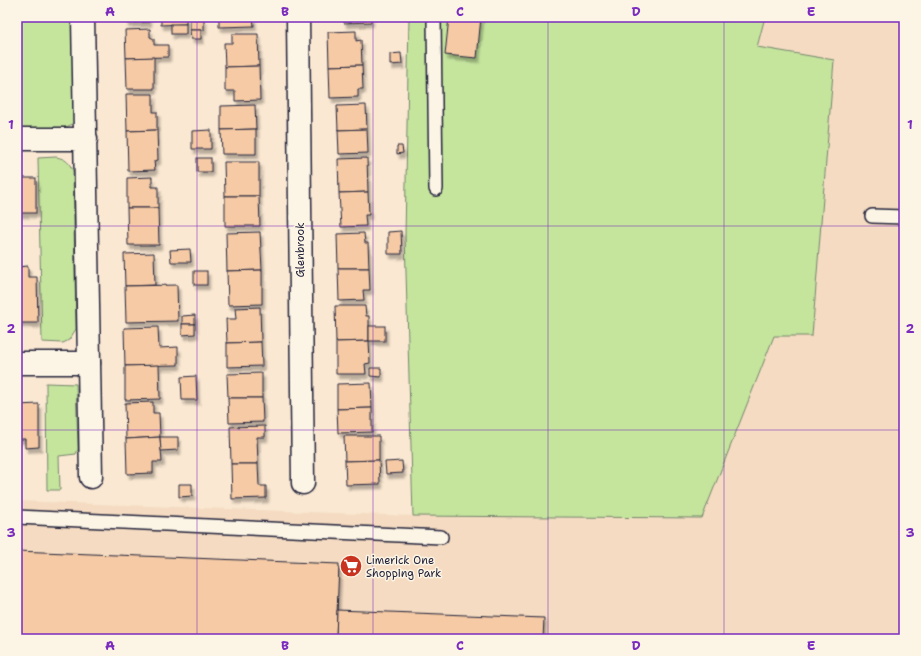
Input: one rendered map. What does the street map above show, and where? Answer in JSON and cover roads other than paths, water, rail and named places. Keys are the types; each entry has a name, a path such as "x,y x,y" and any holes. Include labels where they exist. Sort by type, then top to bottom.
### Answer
{"street":[{"path":"83,17 91,477"},
{"name":"Glenbrook","path":"298,17 303,484"},
{"path":"17,139 86,140"},
{"path":"17,363 89,363"}],"lane":[{"path":"434,17 436,189"},
{"path":"872,216 904,217"},
{"path":"17,517 441,537"}],"place":[{"name":"Limerick One Shopping Park","path":"351,566"}]}
